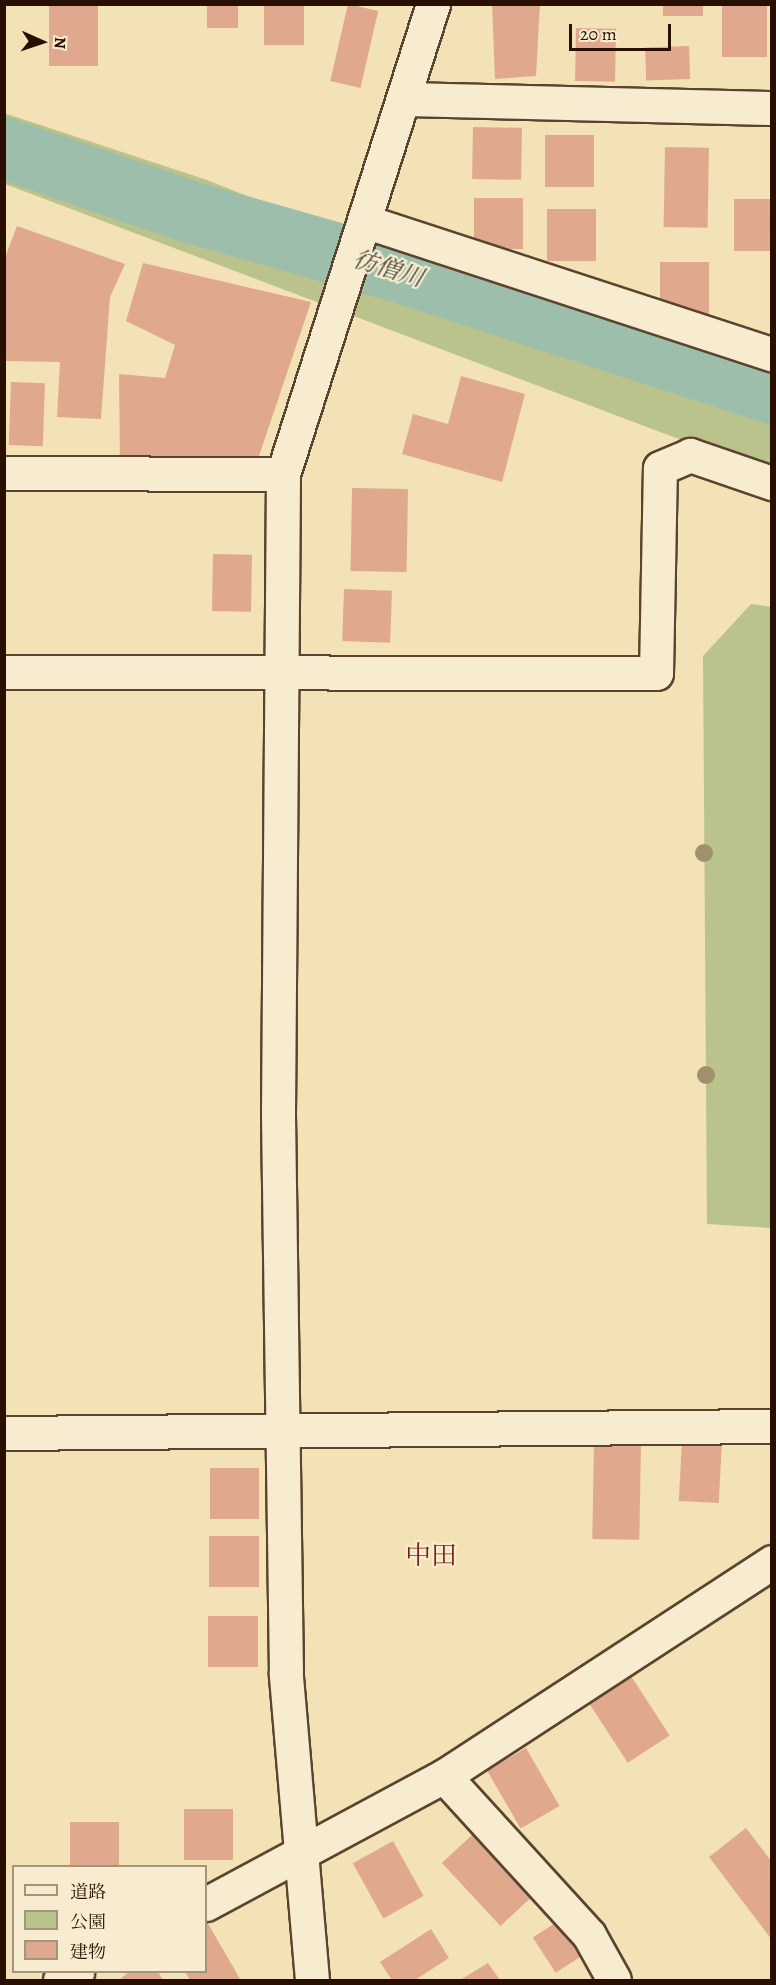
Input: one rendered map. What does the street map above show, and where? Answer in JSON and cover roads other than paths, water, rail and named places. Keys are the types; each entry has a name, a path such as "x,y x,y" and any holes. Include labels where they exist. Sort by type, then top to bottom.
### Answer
{"street":[{"path":"312,1980 286,1674 278,1113 284,855 278,674 283,474 367,222 433,4"},
{"path":"404,99 771,108"},
{"path":"367,222 771,354"},
{"path":"4,672 656,673 660,468 690,455 771,483"},
{"path":"4,473 283,474"},
{"path":"4,1433 771,1426"},
{"path":"207,1903 444,1776 771,1562"},
{"path":"444,1776 589,1935 614,1980"}],"waterway":[{"name":"彷僧川","path":"4,148 190,212 394,270 772,393"}],"district":[{"name":"中田","path":"431,1556"}]}
